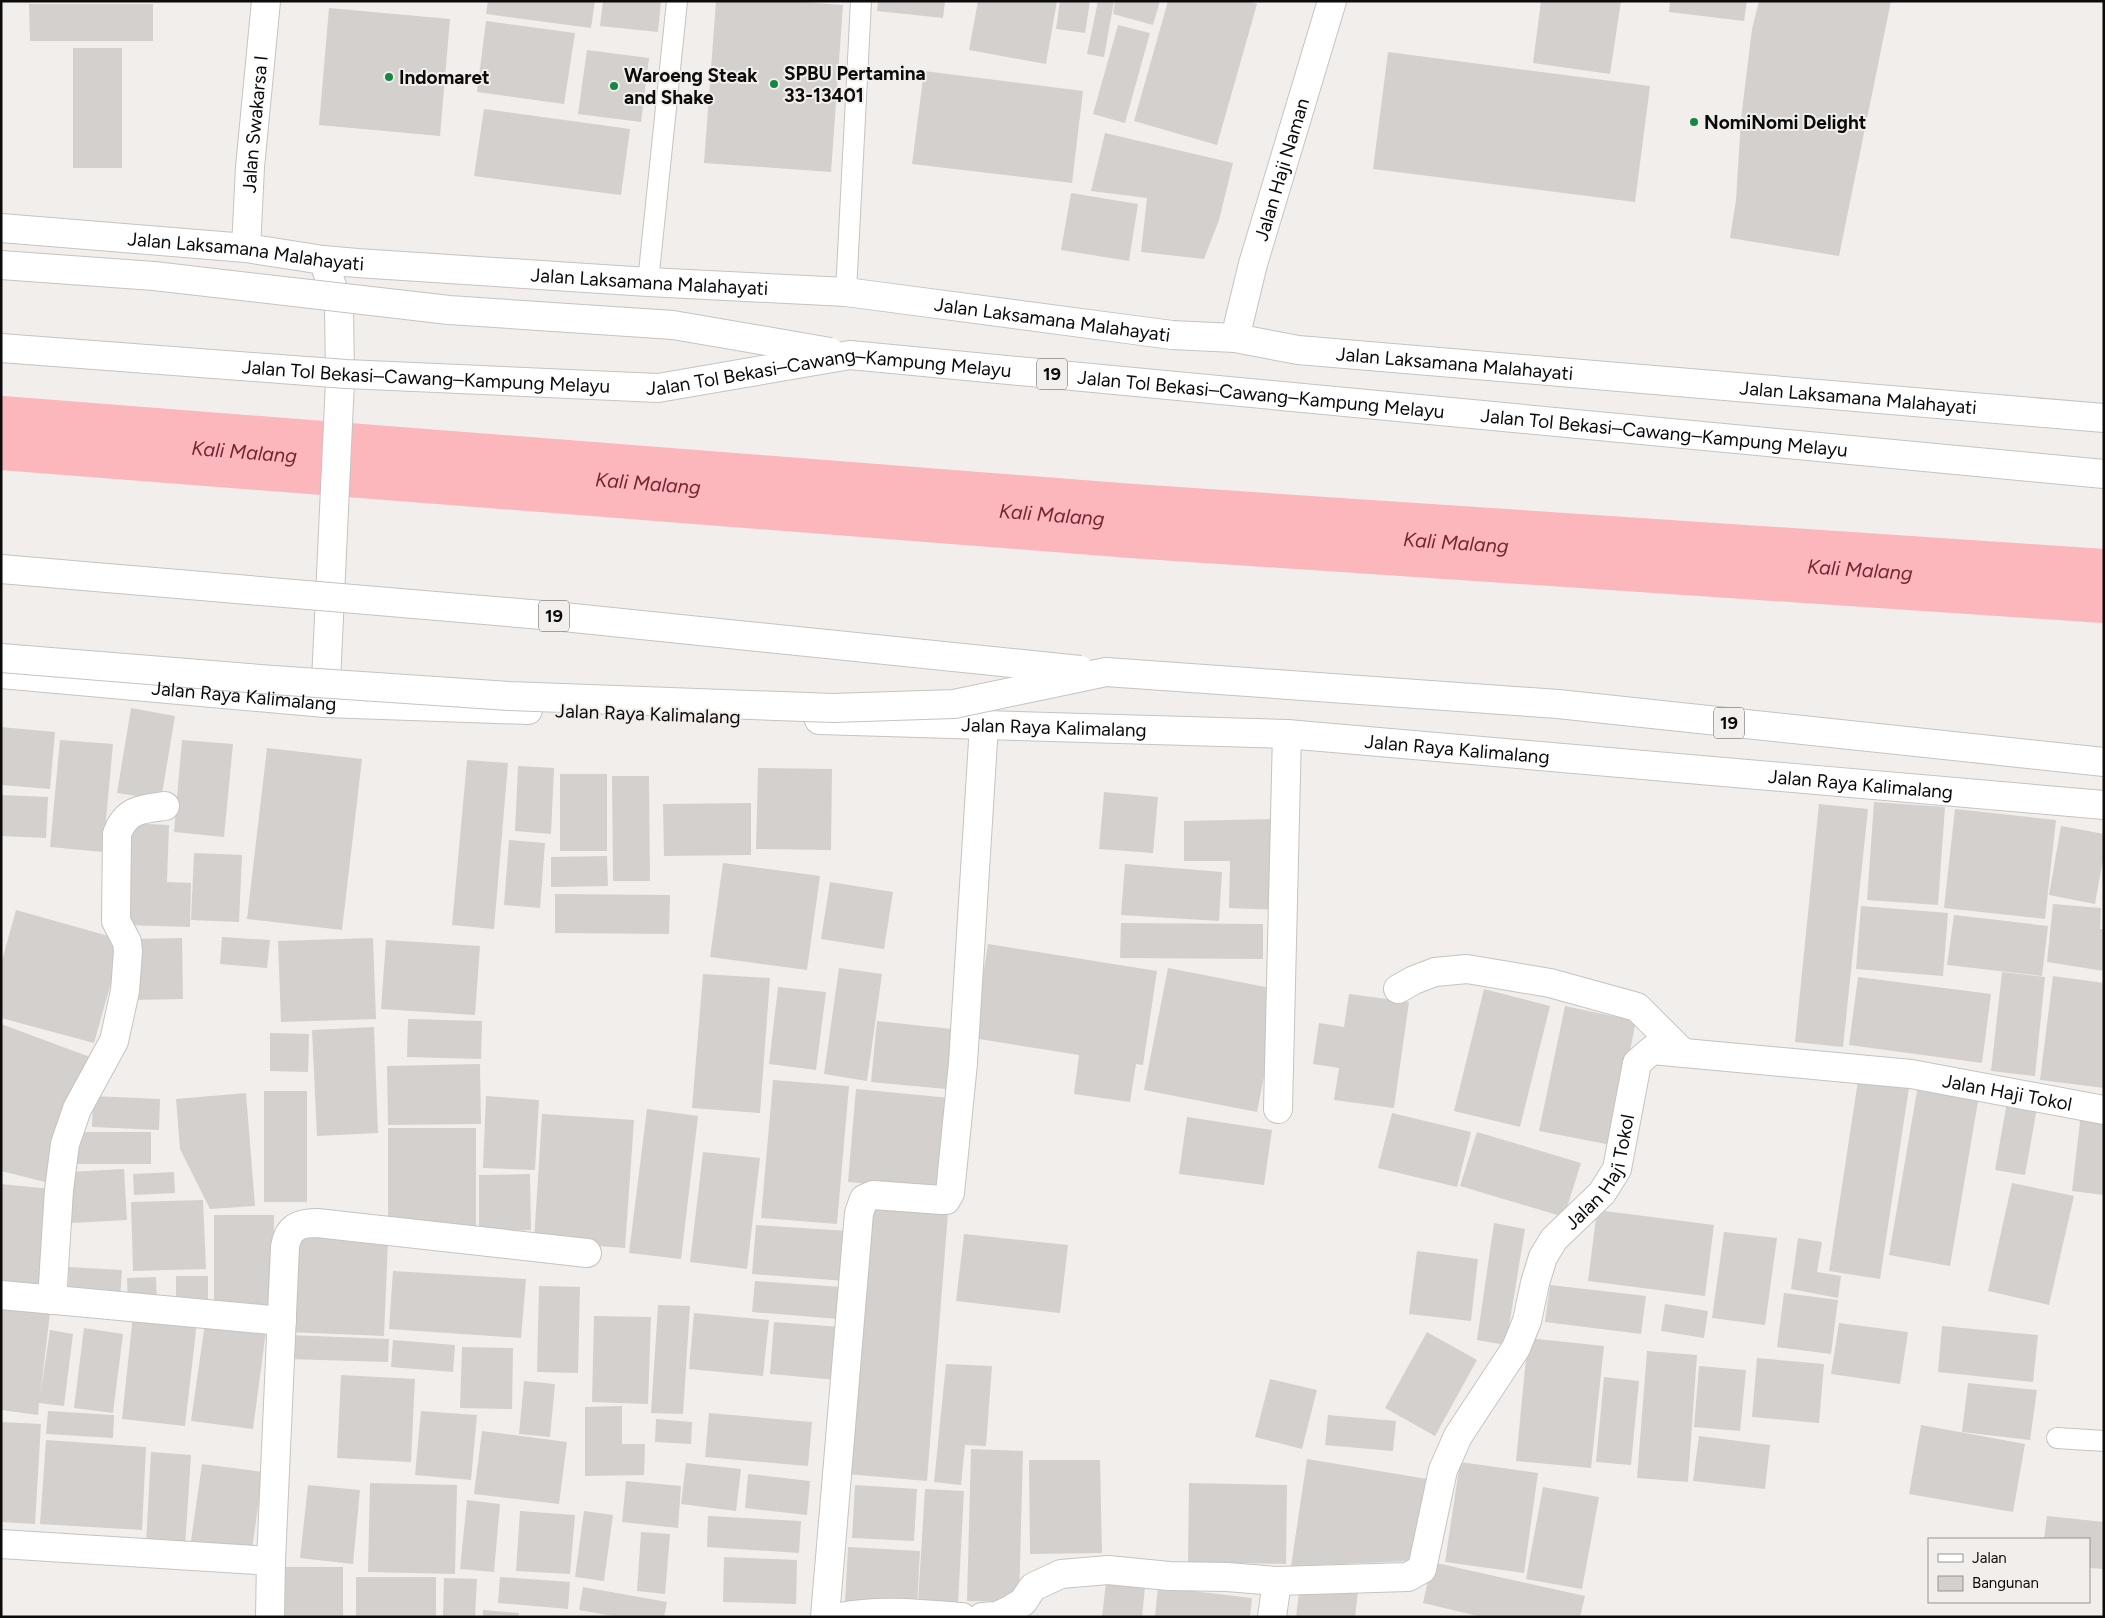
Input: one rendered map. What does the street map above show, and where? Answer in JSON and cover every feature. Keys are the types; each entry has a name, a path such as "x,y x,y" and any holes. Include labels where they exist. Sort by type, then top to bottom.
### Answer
{"main road":[{"name":"Jalan Swakarsa I","path":"246,248 250,167 266,1"},
{"name":"Jalan Haji Naman","path":"1235,338 1253,264 1332,1"},
{"name":"Jalan Laksamana Malahayati","path":"1,228 246,248 323,260 357,263 648,282 846,292 1172,335 1235,338 1298,350 2104,418"},
{"path":"323,260 339,306 340,381 330,561 325,703"},
{"path":"339,306 357,263"},
{"path":"1,265 154,276 449,310 673,325 850,355"},
{"name":"Jalan Tol Bekasi–Cawang–Kampung Melayu","path":"1,348 346,374 658,388 850,355 2104,474"},
{"name":"19","path":"1,569 554,616 1106,672 1558,704 2104,762"},
{"path":"1,658 273,680 509,696 833,708 954,704 1106,672"},
{"name":"Jalan Raya Kalimalang","path":"1,674 325,703 1287,734 2104,806"},
{"path":"825,1617 859,1212 864,1199 874,1195 946,1200 950,1194 963,1063 984,725"},
{"path":"1278,1109 1287,734"},
{"path":"52,1300 59,1190 65,1144 77,1109 114,1041 125,991 128,951 116,921 117,834 121,822 137,810 165,806"},
{"path":"1398,989 1435,972 1467,969 1550,982 1637,1007 1683,1053"},
{"name":"Jalan Haji Tokol","path":"982,1617 997,1616 1010,1610 1022,1602 1034,1587 1061,1574 1108,1570 1169,1576 1228,1577 1277,1581 1408,1577 1422,1569 1443,1470 1458,1436 1516,1348 1527,1321 1543,1257 1554,1239 1602,1193 1617,1169 1637,1063 1652,1050 1911,1074 2104,1110"},
{"path":"270,1617 286,1239 293,1228 299,1225 316,1223 587,1253"},
{"path":"1,1294 282,1321"},
{"path":"1,1544 271,1561"},
{"path":"1272,1617 1277,1581"},
{"path":"841,1617 859,1613 962,1617"}],"lane":[{"path":"648,282 677,1"},
{"path":"846,292 861,1"},
{"path":"2058,1438 2104,1441"}],"building":[{"path":"488,1 595,1 591,28 486,14"},
{"path":"603,1 661,1 658,32 600,26"},
{"name":"SPBU Pertamina 33-13401","path":"716,1 787,1 843,5 831,172 704,163"},
{"path":"878,1 945,1 943,18 877,11"},
{"path":"978,1 1057,1 1046,64 969,50"},
{"path":"1060,1 1090,1 1085,33 1056,29"},
{"path":"1098,1 1114,1 1104,57 1087,54"},
{"path":"1115,1 1160,1 1153,25 1113,14"},
{"path":"1168,1 1247,1 1257,4 1217,145 1134,121"},
{"path":"1541,1 1621,1 1610,74 1533,63"},
{"path":"1670,1 1747,1 1744,21 1669,12"},
{"path":"1759,1 1891,1 1839,256 1730,238 1736,200 1741,119 1752,29"},
{"path":"29,4 153,4 153,41 30,41"},
{"path":"329,8 450,19 440,136 319,125"},
{"path":"486,21 575,33 564,104 477,92"},
{"path":"1118,25 1150,33 1125,123 1093,114"},
{"path":"73,48 122,48 122,168 73,168"},
{"name":"Waroeng Steak and Shake","path":"587,50 649,58 641,122 578,114"},
{"path":"1388,52 1650,86 1635,202 1373,169"},
{"path":"924,71 1083,91 1072,183 912,164"},
{"path":"484,109 630,129 621,195 474,176"},
{"path":"1105,133 1233,163 1219,220 1204,259 1141,252 1147,198 1091,191"},
{"path":"1071,193 1138,204 1129,261 1061,250"},
{"path":"131,708 175,716 161,800 117,793"},
{"path":"1,727 55,732 50,789 1,785"},
{"path":"60,740 113,744 103,852 50,847"},
{"path":"182,740 233,744 224,837 174,832"},
{"path":"267,748 362,759 342,930 247,919"},
{"path":"467,760 508,763 494,929 452,925"},
{"path":"518,766 554,768 551,834 515,831"},
{"path":"758,768 832,769 831,850 756,849"},
{"path":"560,774 607,774 607,851 560,851"},
{"path":"612,776 649,776 650,881 613,881"},
{"path":"1104,792 1158,797 1153,853 1099,849"},
{"path":"1,795 48,797 46,838 1,836"},
{"path":"1874,802 1945,807 1938,905 1867,900"},
{"path":"751,803 751,855 664,856 663,804"},
{"path":"1819,804 1868,809 1843,1047 1795,1042"},
{"path":"1955,809 2056,820 2045,919 1944,908"},
{"path":"1274,819 1276,910 1229,908 1230,861 1184,861 1184,821"},
{"path":"129,823 169,825 167,882 191,883 190,927 124,925"},
{"path":"2061,826 2104,834 2104,854 2095,904 2049,895"},
{"path":"509,840 545,843 540,908 504,905"},
{"path":"194,853 242,855 239,922 191,920"},
{"path":"607,856 608,886 551,887 551,857"},
{"path":"723,863 820,876 807,970 710,957"},
{"path":"1125,864 1222,872 1219,921 1121,915"},
{"path":"830,882 893,892 884,949 821,939"},
{"path":"555,894 670,895 669,934 555,933"},
{"path":"2053,904 2101,908 2100,929 2104,929 2104,971 2047,962"},
{"path":"1861,906 1948,913 1943,976 1856,969"},
{"path":"16,910 123,940 94,1043 1,1018 1,964"},
{"path":"1954,915 2048,926 2042,976 1947,965"},
{"path":"1121,923 1263,924 1263,959 1120,958"},
{"path":"222,937 270,940 267,968 220,964"},
{"path":"182,938 183,999 133,1000 132,939"},
{"path":"373,938 376,1019 281,1022 278,941"},
{"path":"386,940 480,946 475,1015 381,1009"},
{"path":"988,944 1157,971 1143,1065 1136,1064 1130,1102 1074,1094 1079,1055 973,1038"},
{"path":"839,968 882,974 867,1081 824,1074"},
{"path":"1168,968 1281,990 1257,1112 1144,1090"},
{"path":"2002,972 2045,977 2035,1076 1991,1071"},
{"path":"703,974 770,978 760,1113 692,1108"},
{"path":"2053,976 2104,983 2104,1088 2040,1080"},
{"path":"1858,977 1991,994 1982,1063 1849,1045"},
{"path":"778,987 826,992 816,1070 769,1064"},
{"path":"1484,989 1550,1006 1520,1127 1454,1111"},
{"path":"1349,994 1409,1002 1394,1108 1334,1100 1339,1068 1313,1064 1319,1023 1344,1027"},
{"path":"1565,1006 1636,1021 1611,1145 1539,1131"},
{"path":"408,1019 482,1021 481,1059 407,1057"},
{"path":"877,1021 952,1029 946,1089 871,1082"},
{"path":"1,1024 90,1057 49,1183 1,1171"},
{"path":"374,1027 378,1133 317,1136 312,1030"},
{"path":"270,1033 309,1034 308,1072 270,1071"},
{"path":"480,1064 481,1124 388,1125 387,1066"},
{"path":"1859,1074 1910,1081 1880,1279 1829,1271"},
{"path":"1919,1079 1980,1090 1950,1266 1889,1255"},
{"path":"773,1080 849,1086 837,1224 761,1218"},
{"path":"856,1089 950,1098 942,1190 848,1182"},
{"path":"264,1091 307,1091 307,1202 264,1202"},
{"path":"246,1093 255,1206 210,1209 180,1149 176,1099"},
{"path":"93,1096 160,1099 159,1130 92,1127"},
{"path":"486,1096 539,1100 535,1170 483,1168"},
{"path":"2008,1096 2038,1102 2025,1175 1995,1170"},
{"path":"647,1109 698,1116 681,1259 629,1253"},
{"path":"1392,1113 1471,1132 1457,1187 1378,1168"},
{"path":"2081,1113 2104,1116 2104,1195 2072,1191"},
{"path":"542,1114 634,1120 625,1248 534,1241"},
{"path":"1187,1117 1272,1130 1264,1185 1179,1174"},
{"path":"388,1128 476,1128 476,1227 388,1227"},
{"path":"75,1132 151,1132 151,1164 75,1164"},
{"path":"1477,1132 1581,1163 1564,1217 1460,1186"},
{"path":"703,1152 760,1158 747,1269 690,1262"},
{"path":"124,1169 127,1220 71,1223 68,1172"},
{"path":"174,1172 175,1193 134,1195 133,1174"},
{"path":"530,1174 531,1230 479,1231 479,1175"},
{"path":"2012,1183 2074,1196 2049,1305 1988,1291"},
{"path":"1,1184 51,1189 38,1296 1,1291"},
{"path":"203,1200 206,1269 133,1271 131,1202"},
{"path":"867,1207 948,1213 927,1481 847,1474"},
{"path":"1597,1210 1714,1225 1705,1296 1588,1281"},
{"path":"214,1215 274,1215 273,1313 214,1313"},
{"path":"1494,1223 1525,1229 1506,1345 1477,1340"},
{"path":"756,1225 849,1231 846,1281 752,1274"},
{"path":"1724,1232 1777,1238 1765,1325 1712,1318"},
{"path":"964,1234 1068,1245 1060,1313 956,1301"},
{"path":"292,1236 388,1241 384,1336 287,1332"},
{"path":"1798,1238 1822,1242 1817,1272 1841,1276 1838,1298 1791,1289"},
{"path":"1417,1251 1478,1259 1471,1321 1409,1314"},
{"path":"69,1267 122,1270 120,1300 68,1297"},
{"path":"393,1271 526,1279 521,1338 389,1329"},
{"path":"176,1276 208,1276 208,1306 176,1306"},
{"path":"156,1277 157,1305 128,1306 127,1278"},
{"path":"755,1281 841,1287 838,1319 752,1312"},
{"path":"1550,1285 1646,1296 1641,1334 1545,1322"},
{"path":"539,1286 580,1287 578,1373 537,1372"},
{"path":"1784,1293 1838,1300 1831,1354 1777,1347"},
{"path":"1665,1304 1708,1311 1704,1338 1661,1331"},
{"path":"658,1305 690,1306 683,1414 651,1413"},
{"path":"1,1307 50,1313 40,1397 50,1330 73,1334 64,1406 39,1403 38,1415 1,1410"},
{"path":"694,1313 769,1320 763,1376 689,1369"},
{"path":"133,1315 197,1322 185,1426 122,1419"},
{"path":"594,1316 651,1317 648,1404 592,1402"},
{"path":"774,1322 841,1327 837,1380 770,1374"},
{"path":"205,1323 266,1331 253,1429 191,1421"},
{"path":"1839,1323 1908,1332 1900,1384 1831,1374"},
{"path":"1942,1326 2038,1335 2033,1382 1938,1372"},
{"path":"84,1328 123,1334 113,1413 74,1408"},
{"path":"1427,1332 1477,1360 1435,1436 1385,1408"},
{"path":"289,1335 389,1339 388,1362 288,1359"},
{"path":"1528,1338 1604,1346 1591,1468 1516,1461"},
{"path":"393,1340 455,1345 453,1372 391,1367"},
{"path":"462,1347 513,1348 512,1409 460,1408"},
{"path":"1647,1351 1697,1355 1688,1482 1637,1478"},
{"path":"1757,1358 1824,1364 1819,1423 1752,1417"},
{"path":"946,1364 992,1366 986,1446 965,1445 961,1485 934,1482"},
{"path":"1699,1366 1746,1370 1740,1431 1694,1427"},
{"path":"341,1375 415,1379 411,1462 337,1458"},
{"path":"1604,1377 1639,1381 1631,1465 1596,1462"},
{"path":"1270,1379 1317,1390 1302,1449 1255,1437"},
{"path":"524,1381 555,1384 550,1437 519,1434"},
{"path":"1968,1383 2037,1390 2030,1440 1962,1432"},
{"path":"622,1406 622,1444 645,1444 644,1475 585,1476 585,1407"},
{"path":"48,1411 114,1415 113,1438 46,1434"},
{"path":"421,1411 477,1415 471,1480 415,1475"},
{"path":"709,1413 812,1422 808,1466 705,1457"},
{"path":"1328,1415 1396,1421 1393,1451 1325,1445"},
{"path":"656,1419 692,1422 691,1444 655,1442"},
{"path":"1,1422 41,1424 35,1524 1,1522"},
{"path":"1921,1425 2025,1444 2013,1512 1909,1494"},
{"path":"482,1431 567,1442 559,1504 474,1494"},
{"path":"1699,1436 1770,1445 1765,1489 1693,1481"},
{"path":"46,1440 146,1447 142,1530 40,1524"},
{"path":"971,1449 1023,1451 1019,1602 967,1601"},
{"path":"151,1452 191,1455 185,1547 146,1545"},
{"path":"1307,1459 1427,1479 1412,1561 1291,1566"},
{"path":"1029,1460 1100,1460 1102,1553 1030,1554"},
{"path":"1460,1462 1538,1473 1524,1573 1445,1562"},
{"path":"686,1463 741,1469 736,1511 681,1504"},
{"path":"202,1464 263,1472 252,1550 191,1541"},
{"path":"748,1474 810,1481 807,1515 745,1508"},
{"path":"626,1481 681,1486 678,1528 622,1522"},
{"path":"370,1483 457,1485 455,1574 368,1572"},
{"path":"1189,1483 1287,1485 1286,1564 1188,1562"},
{"path":"308,1485 360,1490 353,1564 300,1558"},
{"path":"855,1485 917,1489 914,1541 852,1538"},
{"path":"1543,1487 1599,1497 1582,1589 1526,1579"},
{"path":"925,1489 964,1491 958,1604 918,1602"},
{"path":"467,1500 500,1504 494,1572 460,1569"},
{"path":"520,1511 575,1515 570,1574 516,1571"},
{"path":"584,1511 613,1515 604,1581 575,1577"},
{"path":"708,1516 801,1521 799,1553 707,1547"},
{"path":"2047,1516 2104,1522 2104,1569 2090,1568 2090,1538 2044,1538"},
{"path":"641,1532 670,1534 665,1594 637,1591"},
{"path":"848,1547 920,1551 917,1606 845,1602"},
{"path":"724,1557 797,1560 796,1604 723,1602"},
{"path":"1432,1562 1585,1596 1580,1617 1482,1617 1423,1603"},
{"path":"282,1567 343,1567 343,1617 282,1617"},
{"path":"1107,1573 1146,1577 1142,1617 1102,1617"},
{"path":"356,1577 436,1577 436,1617 356,1617"},
{"path":"500,1577 570,1582 568,1609 498,1603"},
{"path":"444,1578 477,1579 475,1617 443,1617"},
{"path":"1300,1585 1358,1592 1355,1617 1296,1617"},
{"path":"583,1587 667,1602 664,1617 618,1617 579,1610"},
{"path":"1158,1587 1252,1598 1250,1617 1155,1617"},
{"path":"483,1610 519,1613 518,1617 483,1617"}],"waterway":[{"name":"Kali Malang","path":"1,433 1132,521 2104,586"}],"place":[{"name":"Indomaret","path":"389,77"},
{"name":"SPBU Pertamina 33-13401","path":"774,84"},
{"name":"Waroeng Steak and Shake","path":"614,86"},
{"name":"NomiNomi Delight","path":"1694,122"}]}
